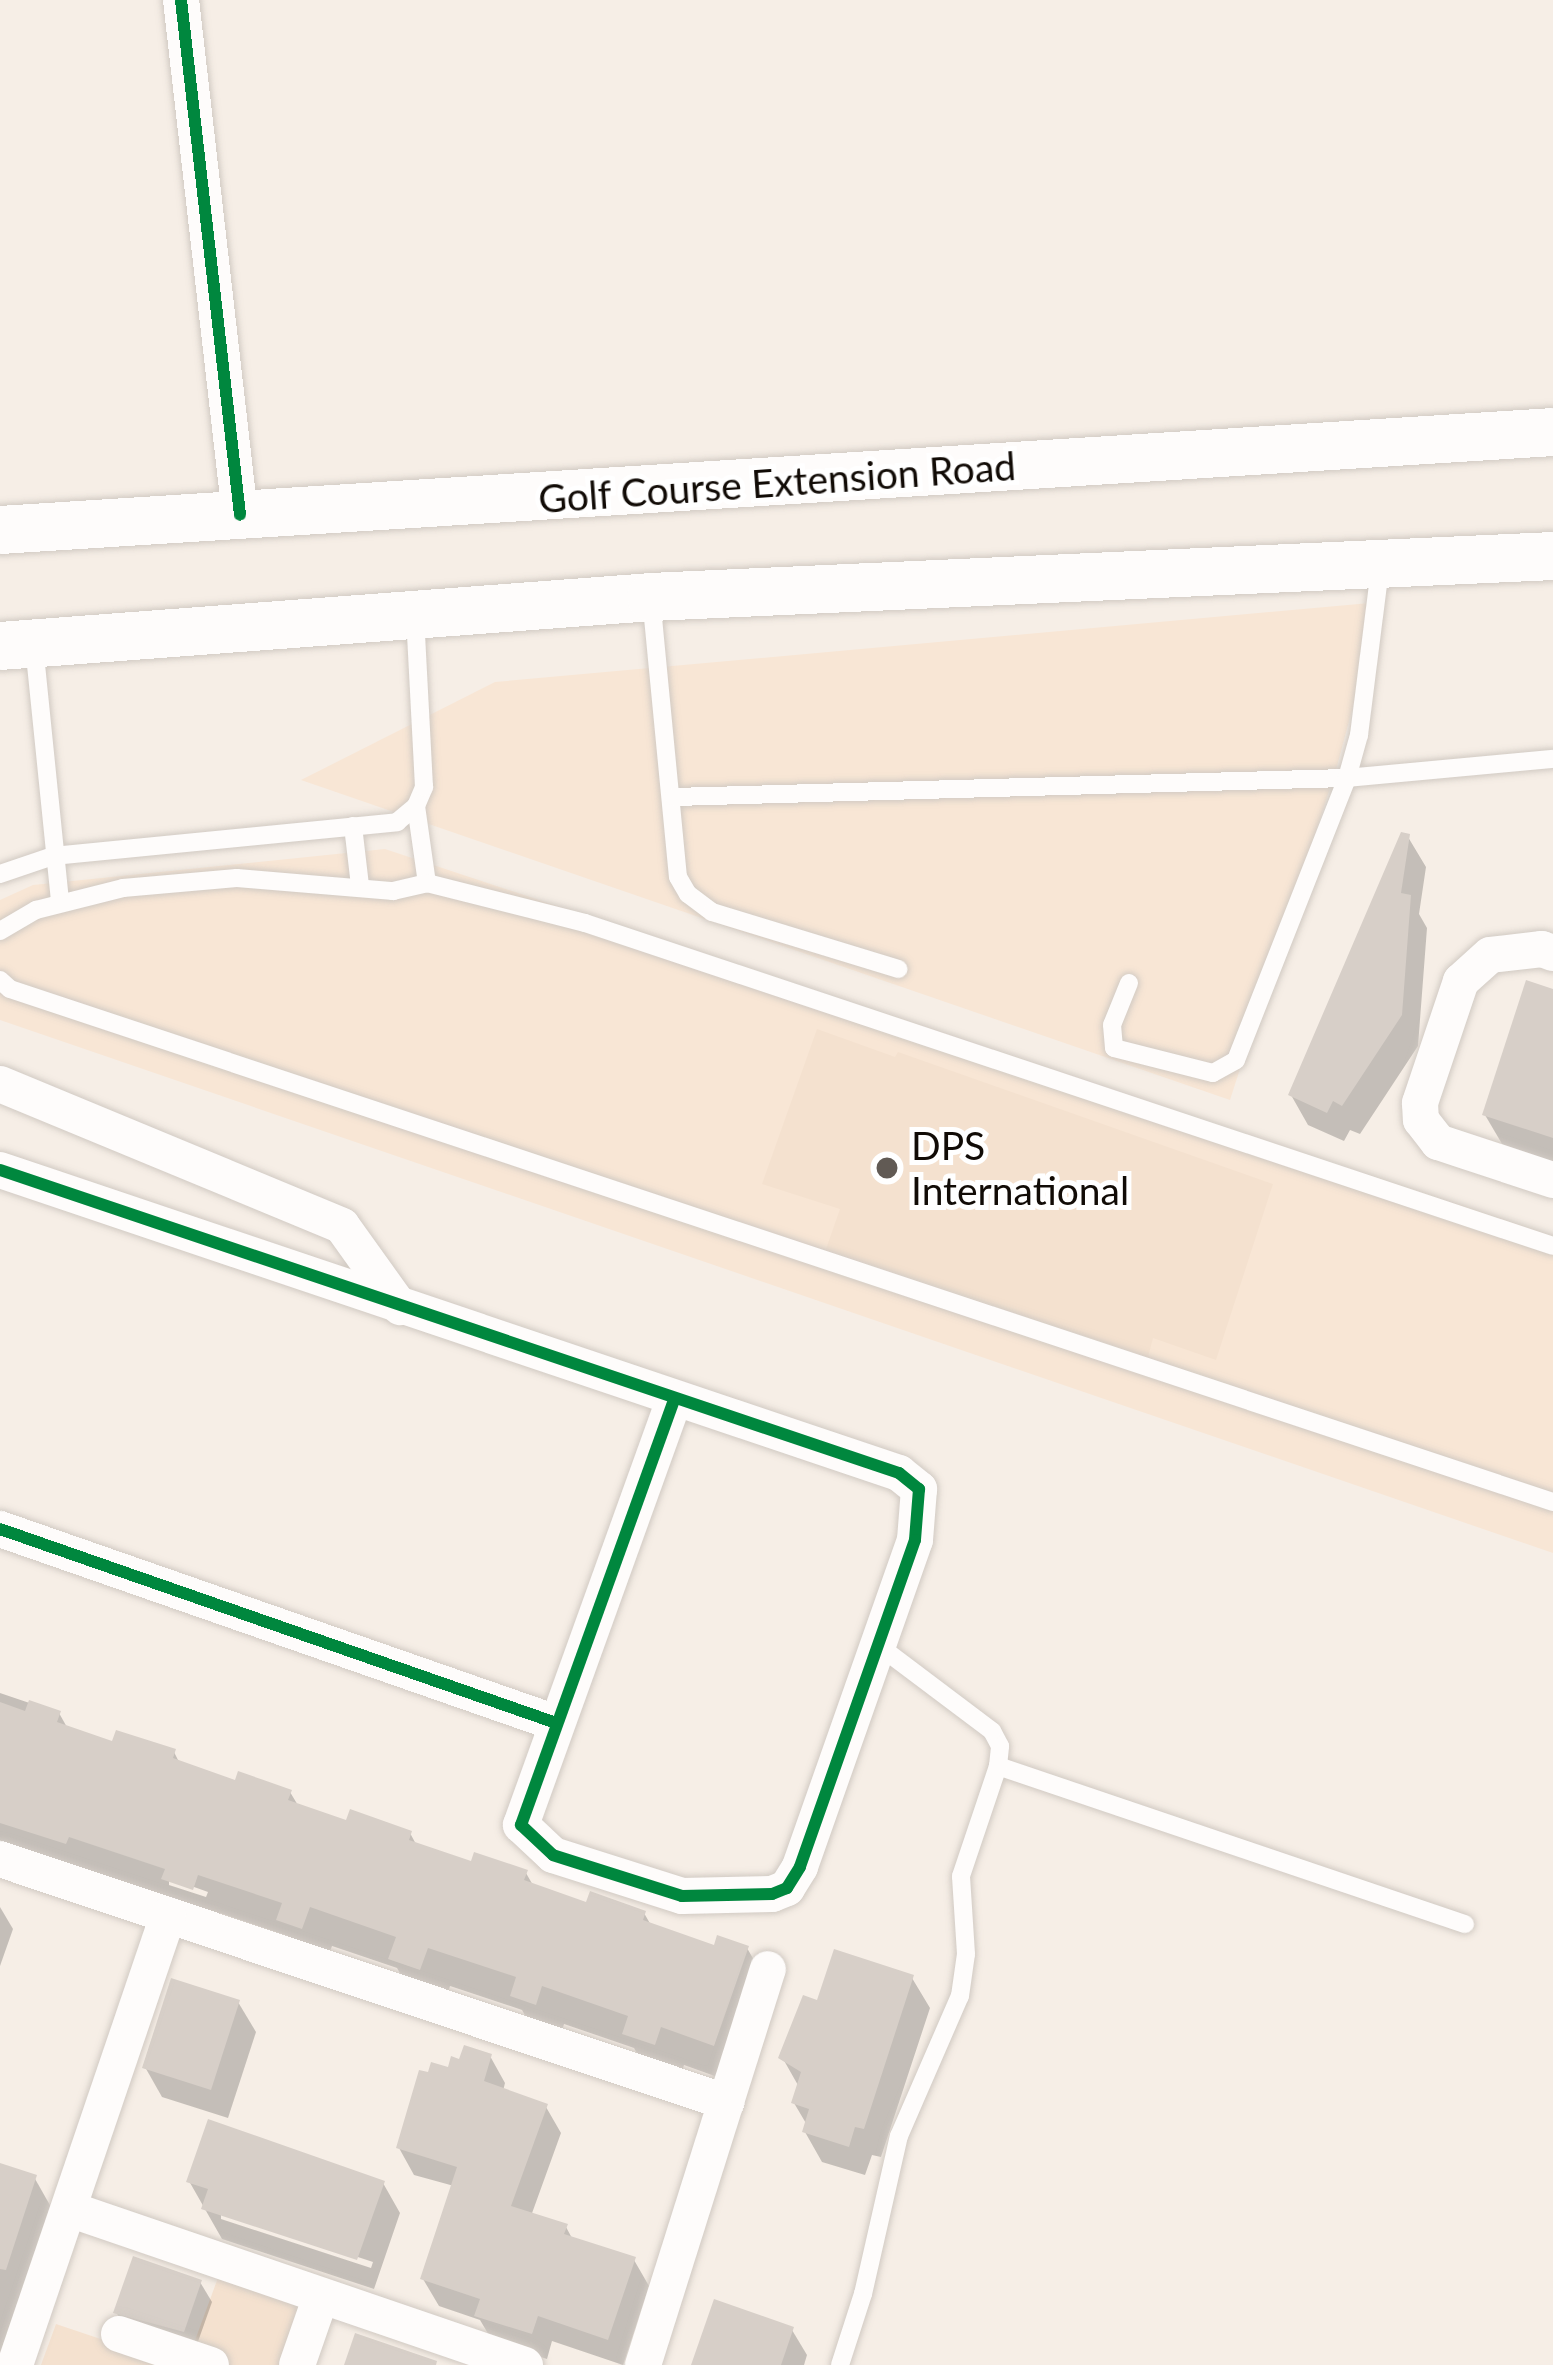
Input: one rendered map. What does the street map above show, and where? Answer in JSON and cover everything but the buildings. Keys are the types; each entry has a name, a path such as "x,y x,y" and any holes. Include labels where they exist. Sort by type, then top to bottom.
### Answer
{"main road":[{"name":"Golf Course Extension Road","path":"0,530 1553,432"},
{"path":"17,645 651,597 1380,568 1553,556"}],"street":[{"path":"181,0 240,515"},
{"path":"1553,953 1490,956 1461,981 1420,1103 1421,1120 1438,1142 1553,1180"},
{"path":"0,1084 342,1226 400,1307"},
{"path":"0,1169 899,1473 919,1490 915,1540 800,1868 787,1888 772,1894 700,1900 537,1845 521,1825 674,1400"},
{"path":"0,1529 556,1723"},
{"path":"0,1858 726,2102"},
{"path":"15,2365 168,1915"},
{"path":"643,2365 768,1969"},
{"path":"69,2210 525,2365"},
{"path":"297,2365 321,2296"},
{"path":"119,2334 211,2365"}],"lane":[{"path":"1129,982 1112,1025 1114,1048 1213,1073 1226,1070 1236,1060 1347,778 1367,683 1380,568"},
{"path":"651,597 674,796 678,877 688,894 712,912 898,969"},
{"path":"0,874 53,856 397,822 416,806 424,787 415,614"},
{"path":"17,645 60,902"},
{"path":"674,796 1347,778 1553,759"},
{"path":"416,806 427,884"},
{"path":"353,826 360,886"},
{"path":"0,931 60,902 123,888 237,878 393,892 427,884 585,923 1553,1246"},
{"path":"0,980 10,989 1553,1502"},
{"path":"840,2365 863,2294 899,2136 960,1996 967,1954 961,1876 998,1766 1000,1746 992,1731 879,1646"},
{"path":"998,1766 1465,1924"}],"shaded area":[{"path":"1381,602 1337,766 1230,1100 301,780 495,682"},
{"name":"DPS International","path":"385,849 1553,1236 1553,1553 0,1020 0,900 33,885"},
{"path":"817,1029 895,1057 898,1052 1273,1184 1216,1360 1153,1338 1148,1357 826,1249 840,1209 762,1184"},
{"path":"219,2275 304,2305 284,2365 186,2365"},
{"path":"56,2324 178,2365 41,2365"}],"cycle path":[{"path":"181,0 240,515"},
{"path":"0,1170 899,1473 919,1489 915,1540 800,1867 787,1888 772,1894 682,1896 553,1855 521,1825 674,1399"},
{"path":"0,1529 556,1723"}],"place":[{"name":"DPS International","path":"887,1168"}]}
